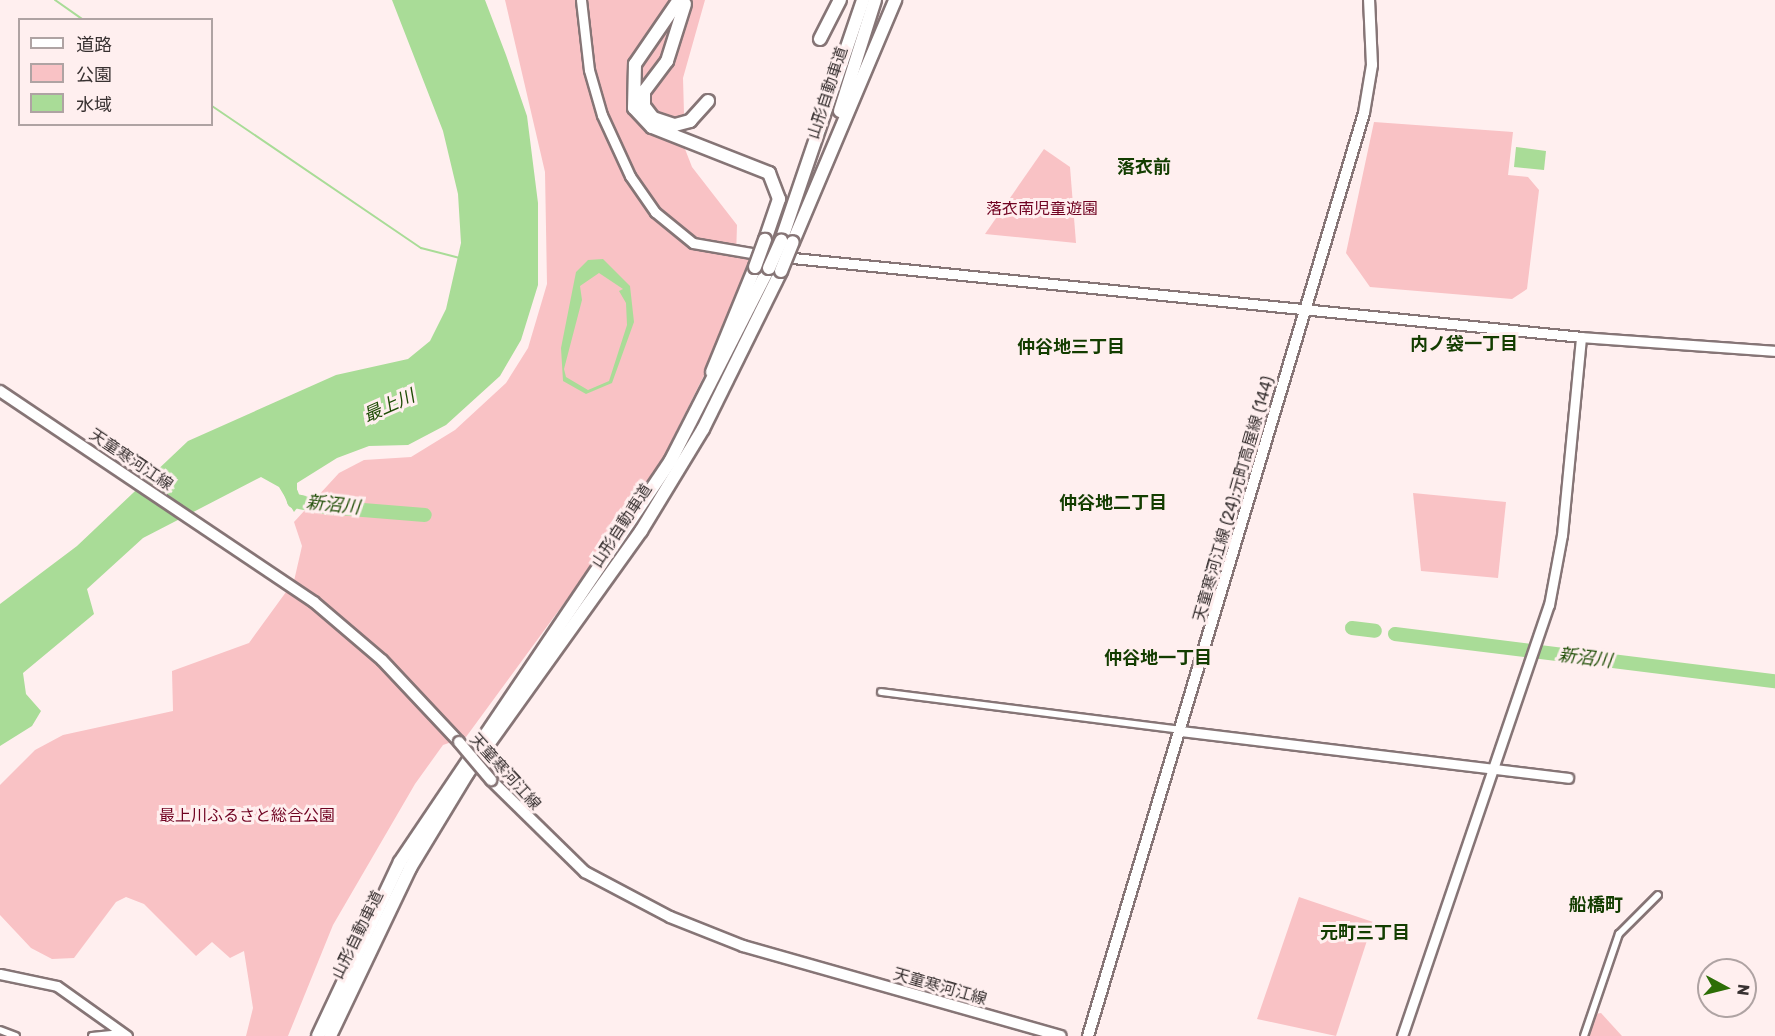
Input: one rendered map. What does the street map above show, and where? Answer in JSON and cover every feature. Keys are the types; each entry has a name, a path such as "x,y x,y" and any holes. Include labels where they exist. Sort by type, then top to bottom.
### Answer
{"highway":[{"path":"671,460 755,267 778,199 769,173 652,127 634,108 635,64 679,0"},
{"path":"686,0 667,61 644,91 644,106 653,118 675,125 697,116 708,101"},
{"path":"820,39 840,0"},
{"name":"山形自動車道","path":"787,241 863,0"},
{"name":"山形自動車道","path":"318,1036 376,907 433,808 622,548 641,531 703,429 787,241 875,0"},
{"path":"787,241 895,0"},
{"name":"山形自動車道","path":"330,1036 387,911 449,803 622,548 628,529 671,460 775,269"}],"main road":[{"name":"天童寒河江線 (24);元町高屋線 (144)","path":"1088,1036 1215,621 1304,310 1364,113 1372,65 1369,0"},
{"name":"天童寒河江線","path":"0,391 332,615 424,705 459,742 490,780 585,872 670,917 743,946 1061,1036"}],"street":[{"path":"581,0 589,70 616,148 666,226 693,243 816,261 1581,338 1775,351"},
{"path":"1402,1036 1537,644 1562,535 1581,338"},
{"path":"881,692 1568,778"},
{"path":"1584,1036 1619,934 1658,895"},
{"path":"0,974 57,986 123,1034"},
{"path":"0,1030 16,1036"},
{"path":"92,1036 123,1034"}],"green space":[{"name":"最上川ふるさと総合公園","path":"505,0 705,0 683,78 685,149 692,167 737,225 736,257 751,260 723,337 647,490 466,737 443,745 415,784 333,925 288,1036 246,1036 253,1008 244,951 230,958 212,942 196,956 144,904 126,897 116,902 74,958 52,959 31,948 0,915 0,785 35,750 63,735 173,711 172,671 249,643 294,581 302,546 294,522 339,473 364,460 411,457 455,430 506,383 528,348 547,284 545,172"},
{"path":"1374,122 1513,132 1508,175 1528,177 1539,190 1527,289 1512,299 1370,287 1346,253"},
{"name":"落衣南児童遊園","path":"1044,149 1070,167 1076,243 985,234"},
{"path":"1413,493 1506,502 1498,578 1421,571"},
{"path":"1299,897 1373,922 1336,1036 1257,1019"},
{"path":"1601,1013 1622,1036 1588,1036 1595,1014"}],"water":[{"name":"最上川","path":"392,0 485,0 506,55 527,116 538,203 538,285 521,340 500,376 446,425 408,445 369,446 337,458 297,483 297,494 306,496 294,512 279,487 261,477 143,538 87,589 94,614 23,673 26,694 41,711 32,726 0,746 0,604 77,546 188,441 336,375 408,359 430,341 446,309 461,243 458,194 443,131"},
{"path":"1516,147 1546,151 1544,170 1514,167"},
{"path":"603,259 630,286 634,322 612,383 586,394 563,381 561,348 576,272 588,260","holes":["599,273 623,289 619,291 626,303 627,325 609,381 588,390 566,377 564,369 582,300 580,286"]}],"waterway":[{"path":"55,0 81,18"},
{"path":"213,107 421,248 460,258"},
{"name":"新沼川","path":"291,493 294,501 326,507 425,515"},
{"name":"新沼川","path":"1352,628 1375,631"},
{"name":"新沼川","path":"1395,634 1775,681"}],"district":[{"name":"落衣前","path":"1144,167"},
{"name":"内ノ袋一丁目","path":"1464,344"},
{"name":"仲谷地三丁目","path":"1071,347"},
{"name":"仲谷地二丁目","path":"1113,503"},
{"name":"仲谷地一丁目","path":"1158,658"},
{"name":"船橋町","path":"1596,905"},
{"name":"元町三丁目","path":"1365,933"}]}
